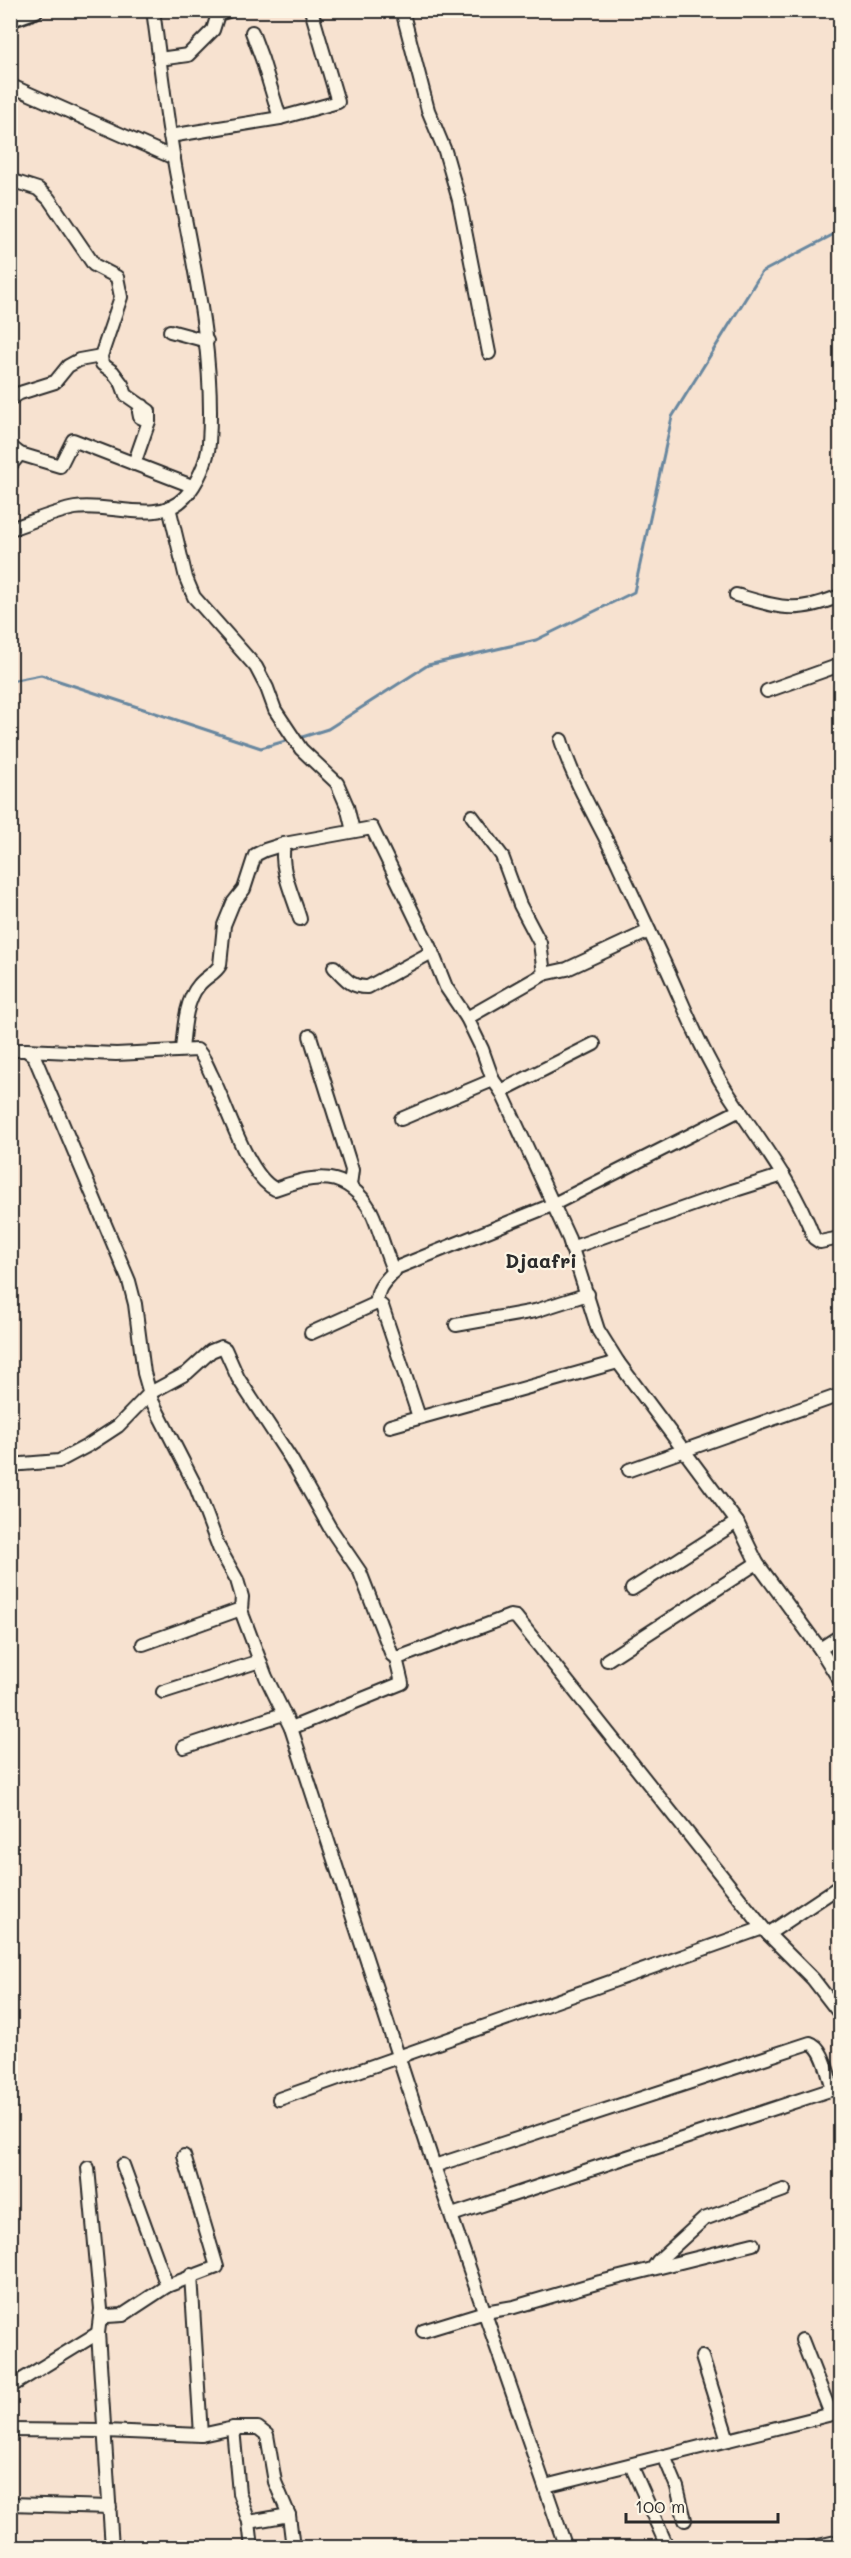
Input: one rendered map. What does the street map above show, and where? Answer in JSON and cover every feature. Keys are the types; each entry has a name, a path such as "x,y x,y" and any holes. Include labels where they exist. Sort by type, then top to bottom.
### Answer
{"main road":[{"path":"10,19 35,10"}],"street":[{"path":"10,529 76,508 97,506 145,511 169,507 185,497 202,468 209,446 207,341 170,136 153,10"},
{"path":"170,136 280,118 338,102 311,10"},
{"path":"402,10 428,110 445,151 459,200 489,352"},
{"path":"159,59 188,55 213,30 218,14 228,11"},
{"path":"252,32 280,118"},
{"path":"10,88 26,92 174,158"},
{"path":"10,180 38,189 49,199 94,265 117,277 121,297 101,356 102,364 113,372 122,384 126,395 149,411 149,421 134,464"},
{"path":"170,330 207,341"},
{"path":"10,399 20,393 55,382 68,366 79,360 101,356"},
{"path":"10,466 15,450 60,466 73,440 192,486"},
{"path":"169,507 186,578 194,597 256,667 275,710 301,749 337,783 348,806 353,831"},
{"path":"736,595 790,609 808,608 840,596"},
{"path":"766,691 840,665"},
{"path":"561,740 579,786 608,841 680,1004 726,1090 793,1189 814,1238 820,1242 840,1238"},
{"path":"472,816 502,856 520,904 540,943 544,974"},
{"path":"182,1050 185,1024 194,993 220,965 224,925 233,903 244,889 255,855 265,849 284,844 372,828 432,952 446,987 467,1018 482,1049 493,1080 501,1091 552,1204 588,1294 598,1330 618,1362 737,1522 757,1563 820,1648 840,1681"},
{"path":"284,844 282,854 284,870 300,918"},
{"path":"467,1018 544,974 567,969 649,931"},
{"path":"334,967 350,984 358,988 368,987 432,952"},
{"path":"310,1036 352,1170 350,1185"},
{"path":"501,1091 594,1044"},
{"path":"10,1050 116,1054 197,1050 246,1153 268,1186 275,1189 304,1179 341,1180 350,1185 371,1212 384,1252 394,1272"},
{"path":"26,1050 34,1056 129,1281 135,1304 144,1373 159,1418 174,1442 196,1487 219,1548 237,1580 242,1597 240,1609 260,1661 291,1728 397,2056 566,2547"},
{"path":"402,1119 493,1080"},
{"path":"311,1333 376,1303 383,1280 396,1268 552,1204 740,1110"},
{"path":"571,1248 783,1175"},
{"path":"456,1325 535,1311 588,1294"},
{"path":"376,1303 382,1306 419,1417"},
{"path":"10,1465 59,1461 117,1426 150,1393 188,1373 211,1351 221,1347 225,1349 238,1378 285,1450 330,1528 360,1572 392,1655 396,1658 402,1683 291,1728"},
{"path":"390,1426 618,1362"},
{"path":"629,1470 840,1395"},
{"path":"632,1590 737,1522"},
{"path":"607,1660 757,1563"},
{"path":"143,1644 240,1609"},
{"path":"396,1658 510,1616 516,1617 765,1931 813,1978 840,2014"},
{"path":"820,1648 840,1636"},
{"path":"163,1692 260,1661"},
{"path":"184,1747 283,1714"},
{"path":"279,2099 397,2056 765,1931 840,1886"},
{"path":"434,2166 810,2043 815,2044 819,2051 833,2089 452,2215"},
{"path":"10,2387 100,2327 106,2316 123,2315 167,2286 217,2267 184,2156"},
{"path":"123,2165 167,2286"},
{"path":"88,2168 100,2327 112,2547"},
{"path":"653,2268 699,2222 784,2190"},
{"path":"423,2331 485,2312 530,2303 653,2268 753,2244"},
{"path":"191,2275 201,2435"},
{"path":"545,2486 836,2413 802,2340"},
{"path":"702,2356 728,2440"},
{"path":"233,2428 239,2493 249,2522 252,2547"},
{"path":"10,2430 201,2435 233,2428 258,2428 267,2435 274,2482 289,2515 293,2547"},
{"path":"664,2456 677,2487 686,2520"},
{"path":"631,2465 666,2544"},
{"path":"10,2504 110,2507"},
{"path":"249,2522 270,2516 289,2515"},
{"path":"809,2547 840,2541"}],"waterway":[{"path":"299,738 328,729 428,665 536,640 634,592 672,417 762,272 840,231"},
{"path":"10,681 41,675 261,748 289,740"}],"district":[{"name":"Djaafri","path":"541,1261"}]}
